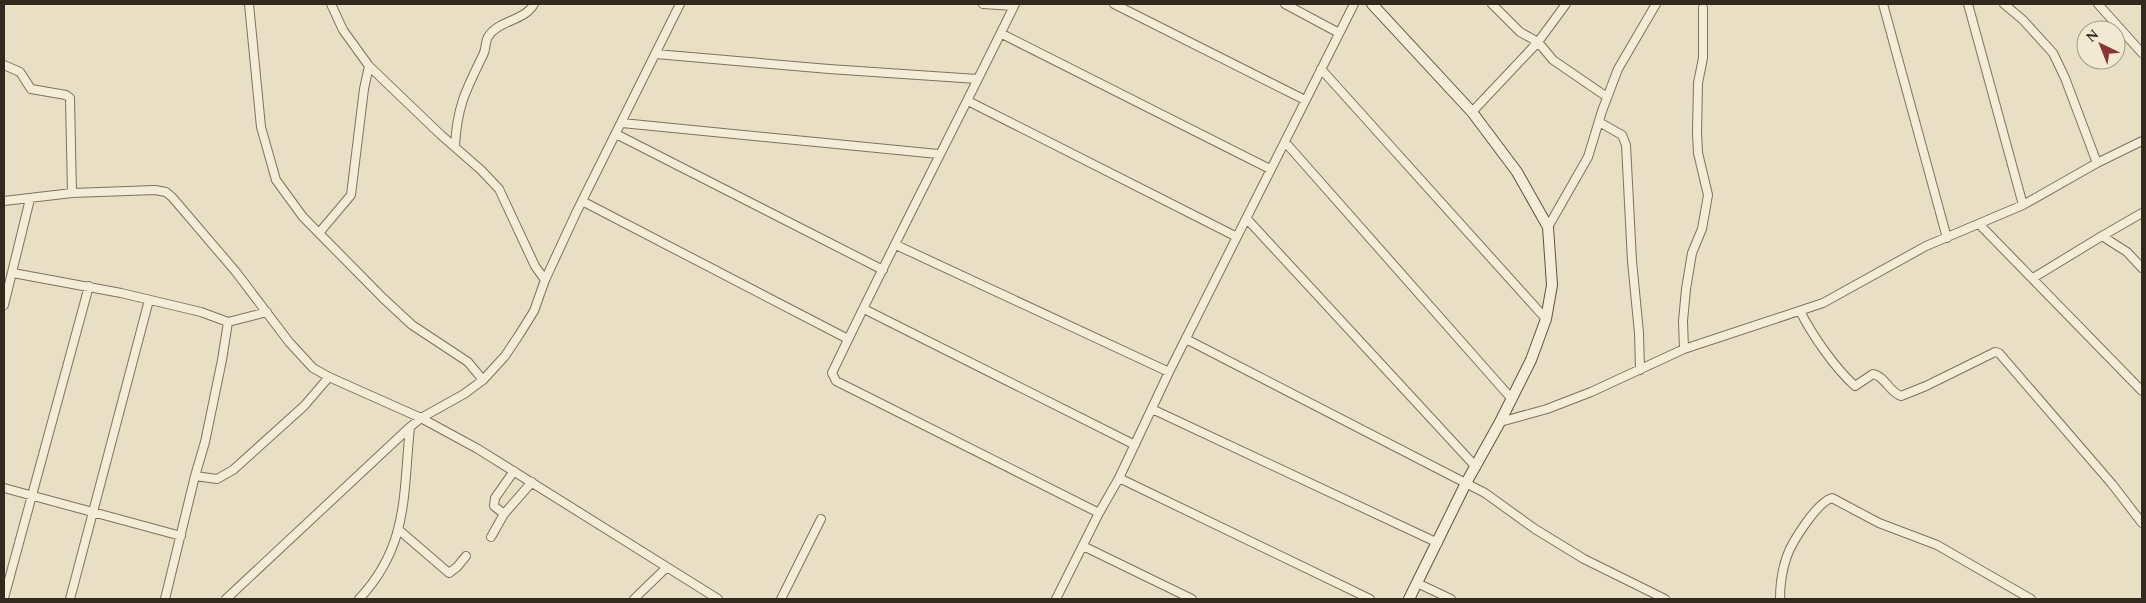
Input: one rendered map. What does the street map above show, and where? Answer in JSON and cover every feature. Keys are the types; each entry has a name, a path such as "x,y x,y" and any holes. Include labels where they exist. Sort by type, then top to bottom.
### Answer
{"street":[{"path":"248,4 260,119 276,180 303,216 319,233 412,324 460,356 483,380"},
{"path":"331,4 348,37 369,66 499,189 535,266 545,280"},
{"path":"455,146 459,109 464,92 484,54 488,37 508,22 538,4"},
{"path":"226,599 410,427 421,418 464,394 483,380 505,356 534,311 545,280 582,201 680,4"},
{"path":"983,4 1014,5 1002,34 977,79 968,101 938,154 896,245 832,373 836,381 1099,513"},
{"path":"1114,4 1305,100"},
{"path":"1285,4 1307,14 1339,33"},
{"path":"1297,4 1307,14"},
{"path":"1056,599 1099,513 1119,478 1169,372 1247,219 1270,168 1354,4"},
{"path":"1372,4 1472,112 1518,172 1548,227 1552,285 1546,320 1531,360 1500,422 1466,483 1409,599"},
{"path":"1492,4 1520,32 1538,42 1553,60 1607,97"},
{"path":"1472,112 1538,42 1566,4"},
{"path":"1548,227 1588,157 1618,69 1656,4"},
{"path":"1883,4 1946,238"},
{"path":"1968,4 2023,204"},
{"path":"2004,4 2023,20 2052,53 2065,78 2097,163"},
{"path":"2098,4 2142,53"},
{"path":"1684,349 1683,321 1687,280 1692,253 1702,229 1708,196 1698,154 1697,132 1698,83 1703,58 1703,8"},
{"path":"1002,34 1270,168"},
{"path":"656,54 829,69 977,79"},
{"path":"4,65 20,72 31,89 66,95 70,98 72,193"},
{"path":"319,233 351,195 364,89 369,66"},
{"path":"1321,70 1546,320"},
{"path":"968,101 1237,237"},
{"path":"1599,122 1622,135 1626,145 1640,370"},
{"path":"622,123 938,154"},
{"path":"616,134 883,270"},
{"path":"1500,422 1547,409 1640,370 1684,349 1830,300 1899,259 2023,204 2097,163 2142,141"},
{"path":"1285,142 1511,398"},
{"path":"4,201 72,193 155,190 166,192 236,272 301,357 314,368 329,378 421,418 514,471 718,599"},
{"path":"4,305 30,199"},
{"path":"582,201 848,339"},
{"path":"2033,278 2142,213"},
{"path":"1247,219 1476,467"},
{"path":"1979,224 2142,391"},
{"path":"2102,236 2127,252 2142,268"},
{"path":"896,245 1169,372"},
{"path":"13,273 89,286 200,312 228,322 267,312"},
{"path":"4,598 89,286"},
{"path":"70,599 149,300"},
{"path":"864,309 1135,445"},
{"path":"1800,311 1808,327 1844,376 1854,386 1873,374 1877,374 1894,394 1900,396 1926,386 1995,352 1999,353 2112,484 2142,523"},
{"path":"165,599 213,408 228,322"},
{"path":"1186,339 1485,493 1535,529 1584,559 1666,599"},
{"path":"195,476 217,479 233,470 304,406 329,378"},
{"path":"1152,409 1438,543"},
{"path":"359,599 381,574 399,530 408,469 410,427"},
{"path":"504,514 494,506 495,498 514,471"},
{"path":"1119,478 1370,599"},
{"path":"491,537 504,514 532,482"},
{"path":"4,488 181,536"},
{"path":"1780,599 1780,584 1787,555 1812,514 1825,500 1832,498 1879,523 1936,546 2031,599"},
{"path":"781,599 821,520"},
{"path":"399,530 449,573 466,556"},
{"path":"1083,546 1192,599"},
{"path":"634,599 666,568"},
{"path":"1417,583 1451,599"}]}
